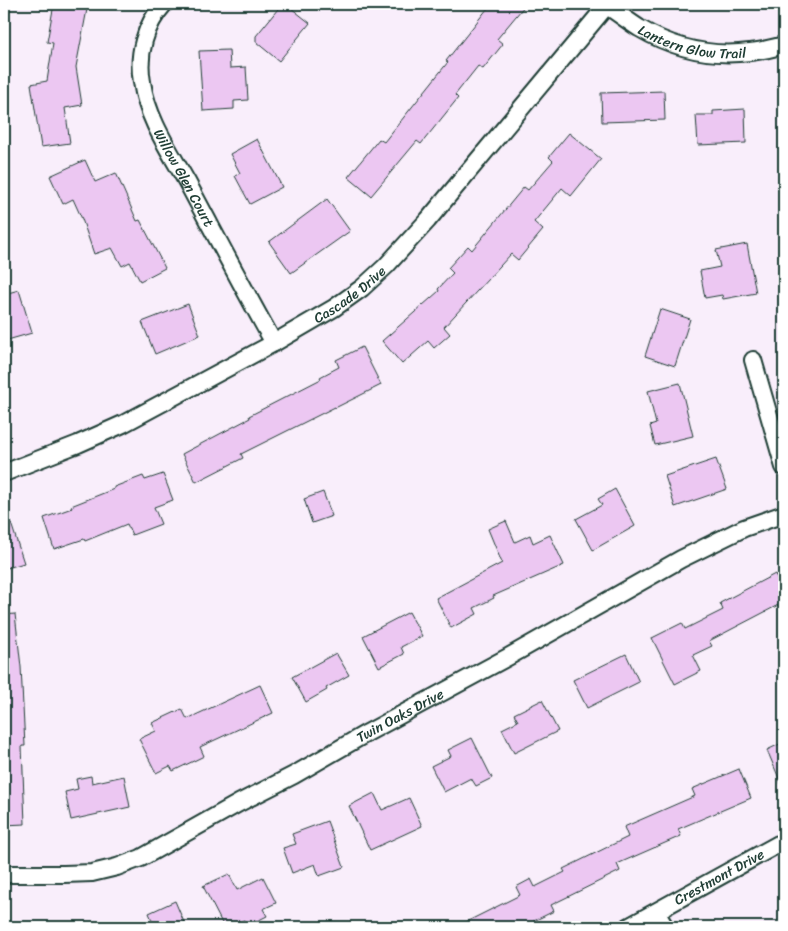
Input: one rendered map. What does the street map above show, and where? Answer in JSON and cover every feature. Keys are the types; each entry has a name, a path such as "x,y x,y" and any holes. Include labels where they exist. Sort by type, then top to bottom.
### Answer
{"street":[{"name":"Willow Glen Court","path":"164,4 152,18 145,33 141,59 141,80 145,100 165,145 186,180 238,280 274,343"},
{"name":"Cascade Drive","path":"4,473 123,424 274,343 334,308 362,288 386,266 428,220 608,5"},
{"name":"Lantern Glow Trail","path":"608,5 640,28 668,41 697,51 724,54 752,52 784,45"},
{"path":"753,360 784,467"},
{"name":"Twin Oaks Drive","path":"4,874 92,873 117,867 141,858 238,803 294,775 367,733 508,657 681,559 744,528 784,514"},
{"name":"Crestmont Drive","path":"628,927 784,841"},
{"path":"656,912 665,927"}],"building":[{"path":"54,4 88,4 76,67 82,105 65,108 70,143 41,147 31,84 47,81 53,43 47,42"},
{"path":"282,4 286,4 310,23 279,61 256,42 256,36"},
{"path":"491,4 526,4 497,39 503,44 483,69 478,66 455,95 458,98 421,144 417,141 371,196 348,177 379,139 384,142 448,62 446,61"},
{"path":"229,50 230,68 246,67 248,100 234,101 234,109 203,111 199,51"},
{"path":"664,91 665,120 602,122 601,93"},
{"path":"745,109 746,143 698,145 696,115 713,115 713,111"},
{"path":"569,133 601,159 571,196 562,188 534,222 543,230 518,260 511,254 444,327 450,334 434,348 428,341 402,364 382,341 439,291 438,289 453,273 448,268 468,246 472,250 524,187 528,190 553,161 549,157"},
{"path":"257,139 282,187 250,204 235,176 240,173 230,154"},
{"path":"85,160 95,182 116,173 137,221 140,220 165,268 140,281 130,262 122,266 112,248 94,254 73,199 63,204 50,176"},
{"path":"327,199 350,231 291,273 269,242"},
{"path":"747,244 756,293 723,299 722,295 705,298 700,271 720,267 716,250"},
{"path":"19,290 32,333 4,341 4,294"},
{"path":"188,304 200,335 155,354 142,322"},
{"path":"660,309 690,319 675,366 645,356"},
{"path":"362,347 381,385 241,454 243,458 196,482 182,454 250,418 249,416 321,379 320,377 339,367 336,360"},
{"path":"680,383 693,436 655,445 650,426 656,424 648,391"},
{"path":"716,459 727,489 675,507 665,476"},
{"path":"163,474 173,500 154,507 161,524 132,535 127,524 85,541 84,539 54,549 44,518 72,508 71,506 143,476 145,480"},
{"path":"615,489 635,526 593,550 576,519 602,505 598,499"},
{"path":"323,492 332,516 312,523 304,499"},
{"path":"7,511 24,563 4,569 4,512"},
{"path":"506,521 515,542 530,535 533,543 550,535 564,565 493,596 494,598 474,608 477,614 451,628 436,598 502,563 488,529"},
{"path":"775,574 784,592 784,602 709,641 712,646 693,655 701,671 675,684 652,638 682,623 685,629 723,610 720,603"},
{"path":"409,612 422,636 401,647 404,654 379,667 363,636"},
{"path":"15,614 21,667 25,746 22,746 25,824 4,825 4,615"},
{"path":"336,653 349,675 306,702 292,677"},
{"path":"626,654 639,682 587,708 573,680"},
{"path":"260,685 273,713 200,747 204,756 173,771 170,766 156,773 139,739 156,731 152,723 182,709 187,719"},
{"path":"542,700 558,731 514,753 502,729 518,721 514,714"},
{"path":"472,738 492,778 476,786 471,778 444,792 431,766 451,756 448,750"},
{"path":"784,742 784,790 767,750"},
{"path":"739,769 751,798 678,829 681,836 617,864 620,871 551,905 554,911 522,927 456,927 520,895 516,887 531,879 535,887 565,872 563,869 628,837 624,827 695,796 692,789"},
{"path":"91,776 92,783 124,776 130,807 71,820 65,792 78,789 76,779"},
{"path":"374,793 382,810 409,798 422,826 370,850 349,806"},
{"path":"327,821 344,867 319,876 315,864 292,873 283,848 296,844 292,834"},
{"path":"229,874 237,890 263,877 276,903 263,909 267,916 247,926 244,920 231,927 224,927 203,886"},
{"path":"175,901 186,927 155,927 149,913"}]}
